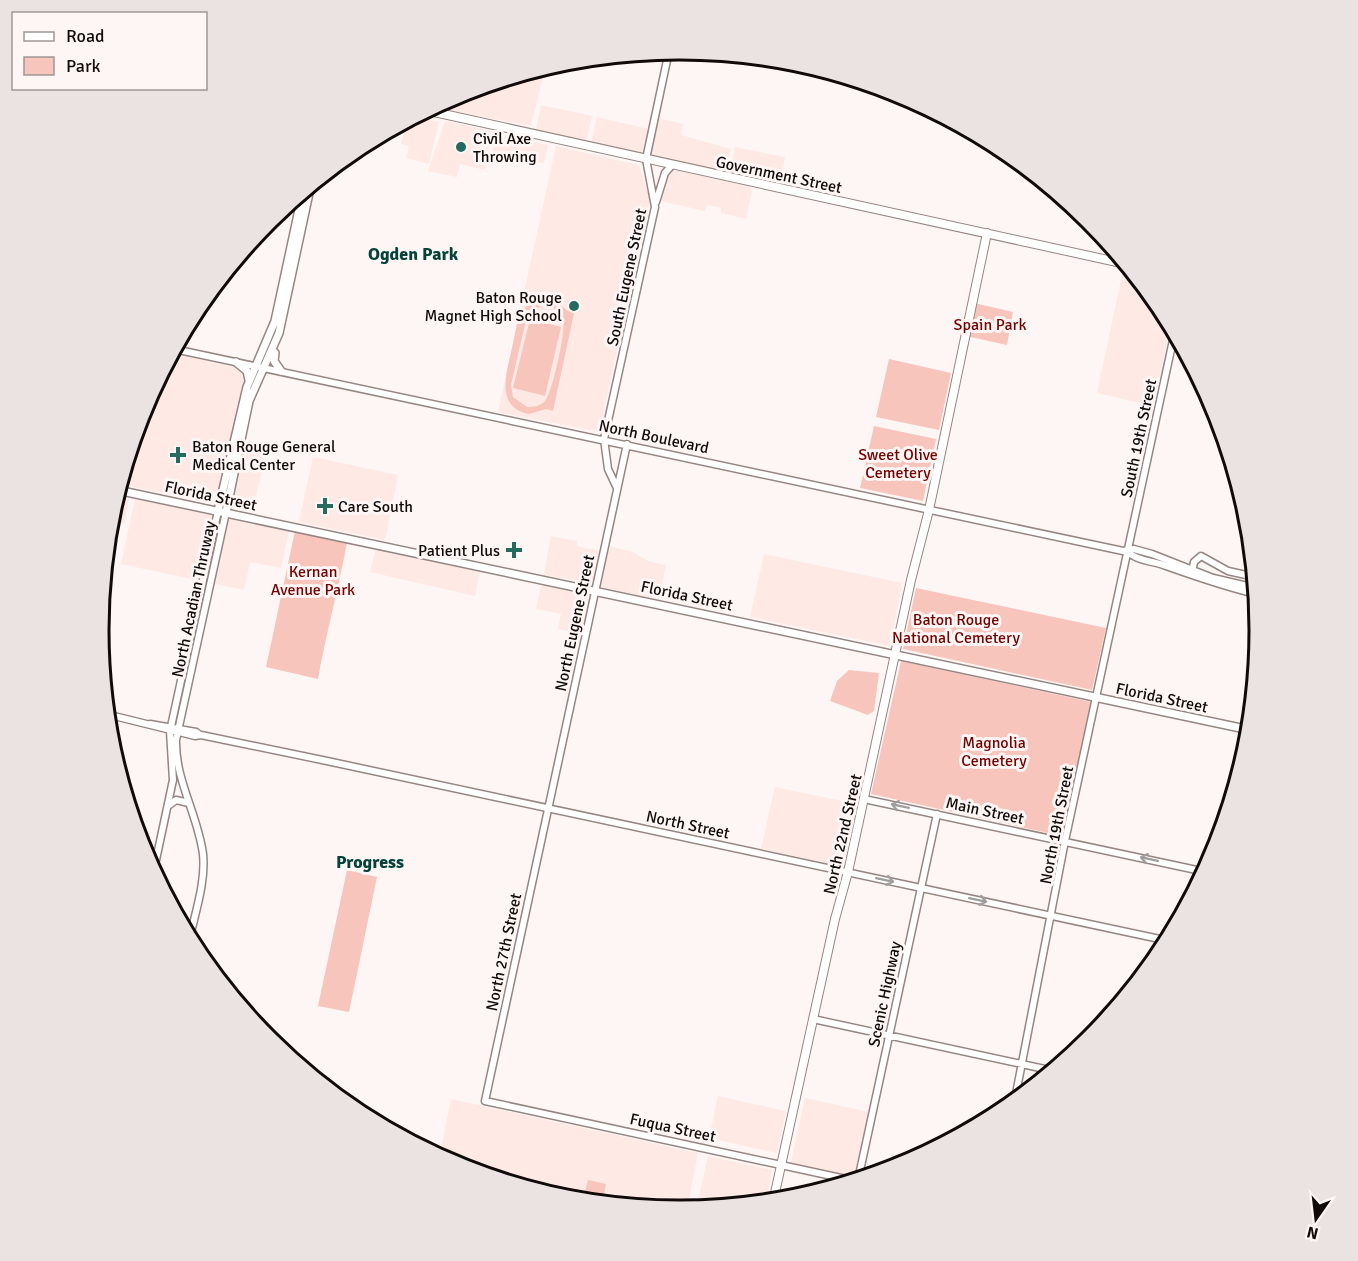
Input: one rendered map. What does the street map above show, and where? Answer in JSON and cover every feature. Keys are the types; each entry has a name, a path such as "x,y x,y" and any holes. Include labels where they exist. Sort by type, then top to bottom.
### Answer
{"main road":[{"name":"Government Street","path":"439,113 1114,261"},
{"path":"260,367 272,350 279,333 309,197"},
{"path":"260,367 275,321 300,205"},
{"name":"North 22nd Street","path":"775,1192 929,510 987,234"},
{"path":"272,350 275,353 275,363 281,371"},
{"path":"236,362 247,371 249,380"},
{"name":"North Acadian Thruway","path":"222,511 249,380 260,367"},
{"name":"North Acadian Thruway","path":"222,511 249,401 260,367"},
{"name":"Florida Street","path":"126,492 596,589 1241,727"},
{"name":"North 22nd Street","path":"779,1192 782,1165"}],"street":[{"name":"South Eugene Street","path":"617,488 608,469 604,439 656,202 646,159 667,60"},
{"path":"656,202 665,173 672,165"},
{"name":"South 19th Street","path":"1127,551 1172,343"},
{"name":"North Boulevard","path":"182,351 929,510 1127,551 1134,549 1152,554 1191,573 1248,591"},
{"name":"North Eugene Street","path":"548,808 627,444"},
{"name":"North Acadian Thruway","path":"174,730 222,511"},
{"name":"North 19th Street","path":"1017,1090 1065,842 1127,551"},
{"path":"1191,573 1196,558 1202,556 1228,571 1247,575"},
{"name":"North Boulevard","path":"1191,573 1247,586"},
{"name":"North Street","path":"115,716 1159,938"},
{"path":"174,730 178,766 202,847 203,865 192,926"},
{"path":"156,859 173,776 174,730"},
{"name":"North Street","path":"174,730 188,735 201,735"},
{"path":"176,745 181,737 188,735"},
{"name":"Main Street","path":"864,799 1197,870"},
{"path":"168,806 176,800 189,803"},
{"name":"North 27th Street","path":"484,1101 548,808"},
{"name":"Scenic Highway","path":"858,1172 937,814"},
{"path":"813,1019 1043,1069"},
{"name":"Fuqua Street","path":"484,1101 841,1178"}],"shaded area":[{"path":"543,76 531,126 447,110 496,90"},
{"path":"541,105 592,116 587,139 583,141 536,131"},
{"path":"597,117 648,129 642,152 591,144"},
{"path":"658,118 683,124 681,135 731,149 725,173 655,157 651,151"},
{"path":"427,119 439,122 429,164 406,158 409,146 401,144 404,132"},
{"path":"445,121 492,131 485,170 460,164 457,177 428,171"},
{"path":"498,134 548,145 544,163 491,156"},
{"name":"Baton Rouge Magnet High School","path":"556,146 639,165 650,199 599,432 498,412"},
{"path":"735,147 785,157 781,181 730,171"},
{"path":"673,170 749,186 752,190 746,219 721,213 721,208 707,205 705,211 661,201 668,172"},
{"path":"1123,272 1168,337 1153,406 1097,393"},
{"name":"Baton Rouge General Medical Center","path":"180,355 238,368 245,376 219,500 212,503 127,486 152,412"},
{"path":"246,441 268,445 252,513 235,509 231,503"},
{"path":"313,457 398,475 385,540 299,522"},
{"path":"124,498 129,499 124,524 118,523"},
{"path":"135,499 289,531 281,568 250,562 244,590 121,564"},
{"path":"551,536 577,541 577,546 600,551 594,583 544,575"},
{"path":"609,546 633,552 648,561 666,565 659,599 600,587"},
{"path":"376,549 480,571 475,596 370,572"},
{"path":"764,554 902,583 890,646 750,617"},
{"path":"546,584 591,594 582,634 558,629 561,614 536,609 541,587"},
{"path":"775,787 857,804 843,866 761,849"},
{"path":"718,1096 786,1111 777,1153 709,1138"},
{"path":"805,1098 869,1112 855,1173 848,1176 791,1163"},
{"path":"451,1099 698,1153 689,1201 679,1201 605,1196 531,1182 496,1171 441,1149"},
{"path":"708,1156 772,1170 768,1194 698,1200"}],"green space":[{"path":"540,298 546,298 574,313 553,411 546,409 529,414 518,410 511,404 507,396 506,378 520,316 526,307","holes":["544,305 557,310 563,318 561,346 548,396 541,404 527,407 513,397 511,385 529,312"]},
{"name":"Spain Park","path":"974,303 1013,312 1007,345 966,336"},
{"path":"530,319 561,327 545,396 513,388"},
{"name":"Sweet Olive Cemetery","path":"889,359 951,373 939,430 876,417"},
{"name":"Sweet Olive Cemetery","path":"874,426 936,439 923,501 860,488"},
{"name":"Kernan Avenue Park","path":"295,531 347,542 318,679 266,667"},
{"name":"Baton Rouge National Cemetery","path":"916,588 1106,628 1092,690 903,649"},
{"name":"Magnolia Cemetery","path":"901,661 1091,702 1062,836 871,794"},
{"path":"849,670 879,673 874,711 868,715 830,701 837,681"},
{"path":"347,870 377,877 349,1012 318,1006"},
{"path":"588,1180 606,1184 604,1196 585,1193"}],"place":[{"name":"Civil Axe Throwing","path":"461,147"},
{"name":"Baton Rouge Magnet High School","path":"574,306"},
{"name":"Baton Rouge General Medical Center","path":"178,455"},
{"name":"Care South","path":"325,506"},
{"name":"Patient Plus","path":"514,550"}],"district":[{"name":"Ogden Park","path":"413,254"},
{"name":"Progress","path":"370,862"}]}
